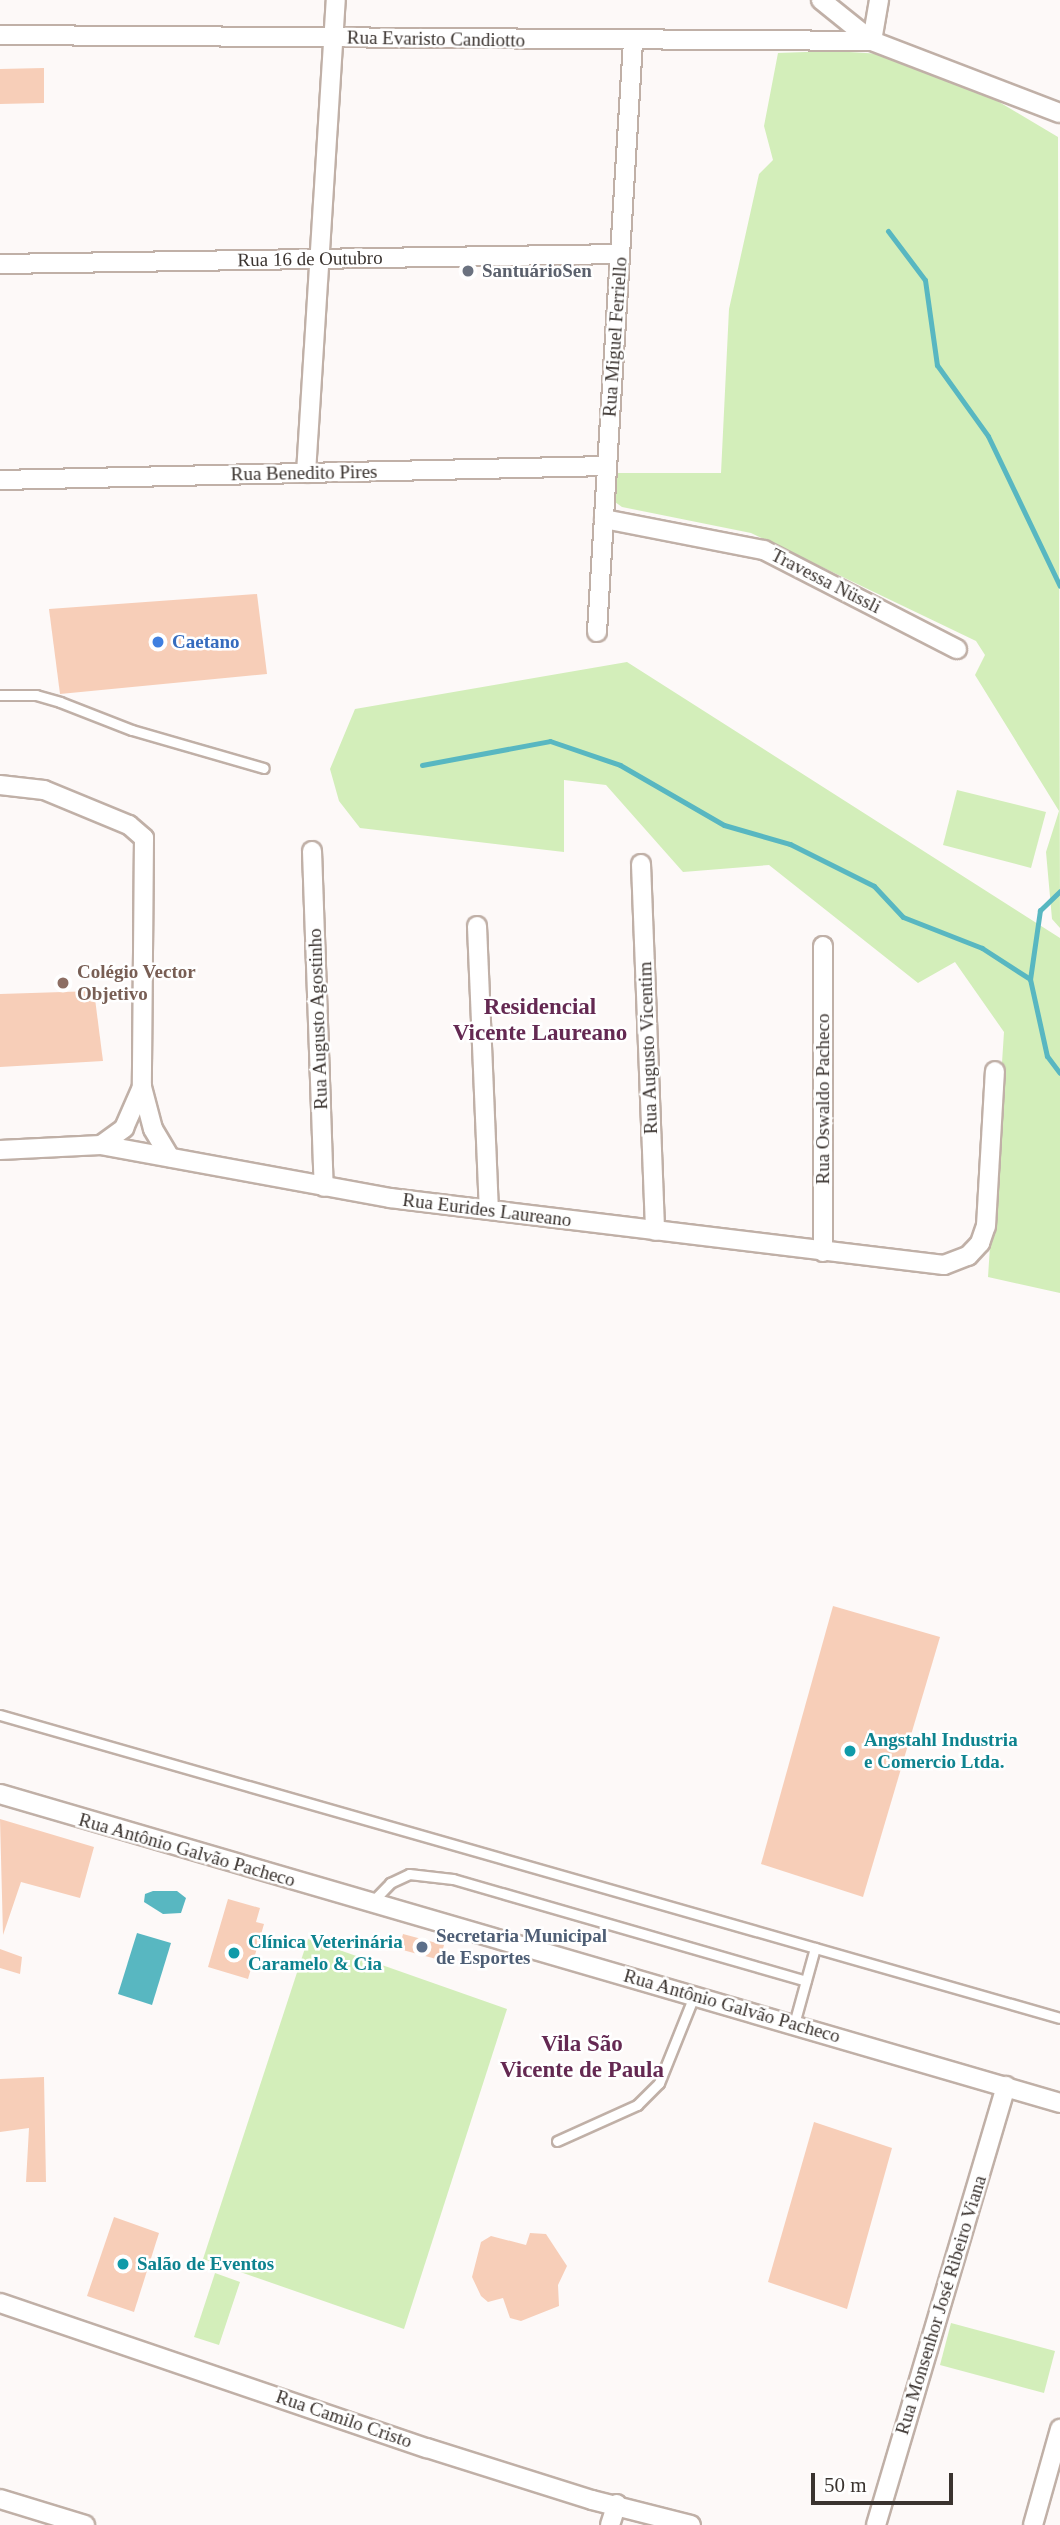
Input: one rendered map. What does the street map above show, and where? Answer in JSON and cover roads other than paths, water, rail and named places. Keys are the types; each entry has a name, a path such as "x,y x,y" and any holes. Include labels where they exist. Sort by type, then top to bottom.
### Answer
{"street":[{"path":"306,473 336,0"},
{"path":"821,0 872,41 1060,113"},
{"path":"872,41 879,0"},
{"name":"Rua Evaristo Candiotto","path":"0,35 633,42 872,41"},
{"name":"Rua Miguel Ferriello","path":"597,632 633,42"},
{"name":"Rua 16 de Outubro","path":"0,264 620,254"},
{"name":"Rua Benedito Pires","path":"0,480 607,466"},
{"name":"Travessa Nüssli","path":"604,520 764,550 957,649"},
{"path":"0,785 44,790 130,825 144,838 142,1087 153,1129 170,1157"},
{"name":"Rua Augusto Agostinho","path":"312,851 324,1188"},
{"name":"Rua Augusto Vicentim","path":"641,864 655,1231"},
{"path":"477,926 489,1209"},
{"name":"Rua Oswaldo Pacheco","path":"823,946 823,1252"},
{"name":"Rua Eurides Laureano","path":"0,1150 101,1145 324,1188 944,1265 973,1251 988,1217 995,1070"},
{"path":"101,1145 124,1128 142,1087"},
{"name":"Rua Antônio Galvão Pacheco","path":"0,1794 1006,2085 1060,2103"},
{"name":"Rua Monsenhor José Ribeiro Viana","path":"876,2525 1006,2085"},
{"name":"Rua Camilo Cristo","path":"0,2303 426,2448 691,2525"},
{"path":"1032,2525 1060,2429"},
{"path":"0,2498 85,2525"},
{"path":"610,2525 617,2504"}],"lane":[{"path":"0,695 36,695 132,730 264,768"},
{"path":"0,1715 1060,2018"},
{"path":"371,1903 390,1883 409,1874 440,1877 806,1981"},
{"path":"793,2024 815,1948"},
{"path":"557,2141 637,2105 659,2083 694,1996"}],"water":[{"path":"153,1891 177,1891 186,1898 181,1913 163,1914 144,1902 145,1894"},
{"path":"137,1933 171,1943 152,2005 118,1994"}],"waterway":[{"path":"888,231 925,280 937,365 988,436 1060,586"},
{"path":"422,765 550,741 620,765 724,825 790,844 874,886 903,917 982,948 1030,979"},
{"path":"1060,891 1040,910 1030,979 1047,1056 1060,1073"}],"place":[{"name":"SantuárioSen","path":"468,271"},
{"name":"Caetano","path":"158,642"},
{"name":"Colégio Vector Objetivo","path":"63,983"},
{"name":"Angstahl Industria e Comercio Ltda.","path":"850,1751"},
{"name":"Secretaria Municipal de Esportes","path":"422,1947"},
{"name":"Clínica Veterinária Caramelo & Cia","path":"234,1953"},
{"name":"Salão de Eventos","path":"123,2264"}],"district":[{"name":"Residencial Vicente Laureano","path":"540,1020"},
{"name":"Vila São Vicente de Paula","path":"582,2057"}]}
